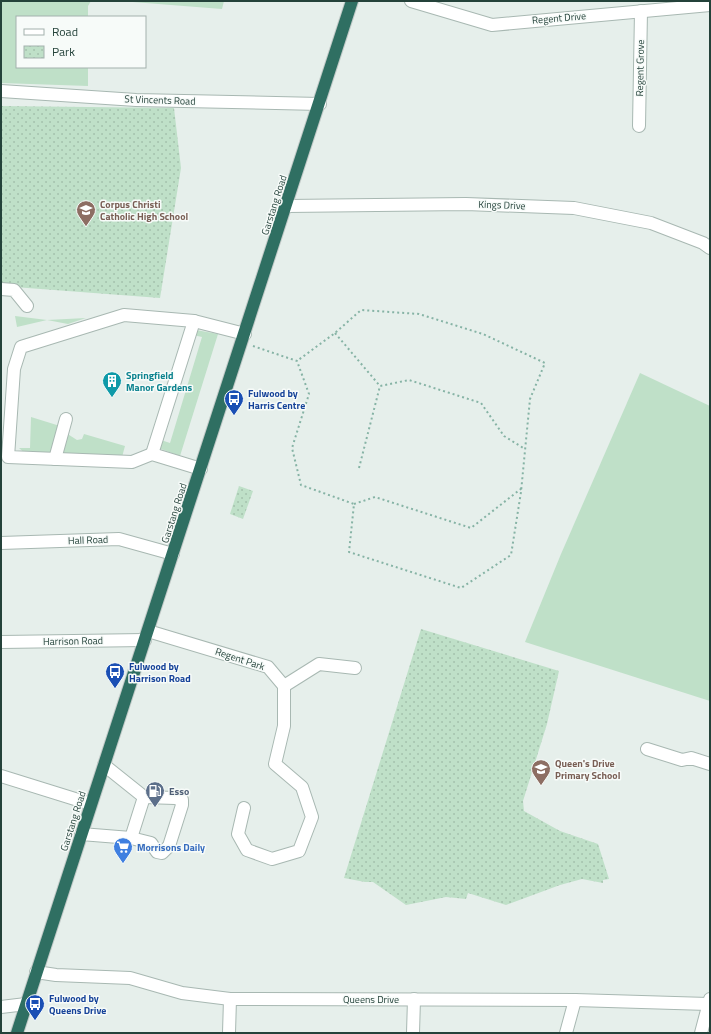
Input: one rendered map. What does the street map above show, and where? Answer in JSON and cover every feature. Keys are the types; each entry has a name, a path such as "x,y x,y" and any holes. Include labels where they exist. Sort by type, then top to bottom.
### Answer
{"highway":[{"name":"Garstang Road","path":"17,1033 244,339 352,1"}],"street":[{"name":"Regent Drive","path":"411,1 492,25 710,5"},
{"name":"Regent Grove","path":"639,126 641,11"},
{"name":"St Vincents Road","path":"1,91 136,100 320,104"},
{"name":"Kings Drive","path":"287,206 466,204 574,208 651,223 708,243"},
{"path":"1,289 14,290 28,306"},
{"path":"201,469 152,454 132,462 4,456 14,369 21,347 124,314 194,321 244,339"},
{"path":"152,454 194,321"},
{"path":"55,459 66,419"},
{"name":"Hall Road","path":"1,543 119,539 173,554"},
{"name":"Harrison Road","path":"1,642 146,635"},
{"name":"Regent Park","path":"146,635 268,667 284,686"},
{"path":"244,808 238,834 247,850 272,859 299,851 312,817 302,787 276,764 284,726 284,686 319,664 355,668"},
{"path":"647,749 682,760 691,758 710,764"},
{"path":"81,834 131,838 151,843 157,852 162,853 169,846 182,805 182,800 175,798 144,797 104,764"},
{"path":"1,776 91,804"},
{"path":"131,838 144,797"},
{"name":"Queens Drive","path":"36,972 56,975 130,978 182,993 230,999 709,1001"},
{"path":"229,1033 230,999"},
{"path":"413,1033 414,999"},
{"path":"566,1033 575,1000"},
{"path":"701,1033 709,1001"},
{"path":"1,1007 26,1004"}],"path":[{"path":"297,361 336,333 361,310 420,314 484,334 545,363 530,399 522,488 511,555 461,588 349,552 354,504"},
{"path":"336,333 380,386"},
{"path":"244,339 297,361 309,394 292,448 301,486 354,504 375,497 471,528 522,488"},
{"path":"380,386 409,380 481,403 504,436 526,449"},
{"path":"359,468 380,386"}],"green space":[{"path":"1,1 91,1 88,6 88,16 16,16 16,68 88,68 88,86 1,83"},
{"path":"120,1 224,1 222,9"},
{"name":"Corpus Christi Catholic High School","path":"1,106 174,108 181,168 160,298 1,286"},
{"path":"15,316 47,320 17,327"},
{"path":"86,318 68,324 47,320"},
{"path":"196,330 218,334 180,456 161,449 159,445 161,440 170,443 202,337 193,335"},
{"path":"640,373 710,406 710,701 525,642 561,554"},
{"path":"31,417 60,426 52,456 27,455 19,448 30,448"},
{"path":"66,433 77,440 82,439 84,434 125,446 122,457 59,456"},
{"path":"239,486 253,491 243,519 230,514"},
{"name":"Queen's Drive Primary School","path":"421,629 559,671 547,724 523,801 524,811 560,831 598,844 609,879 603,880 603,883 582,879 560,885 506,905 468,893 466,899 446,897 406,905 373,882 344,878"}],"place":[{"name":"Corpus Christi Catholic High School","path":"86,227"},
{"name":"Springfield Manor Gardens","path":"112,398"},
{"name":"Fulwood by Harris Centre","path":"234,416"},
{"name":"Fulwood by Harrison Road","path":"115,689"},
{"name":"Queen's Drive Primary School","path":"541,786"},
{"name":"Esso","path":"155,808"},
{"name":"Morrisons Daily","path":"123,864"},
{"name":"Fulwood by Queens Drive","path":"35,1021"}]}
